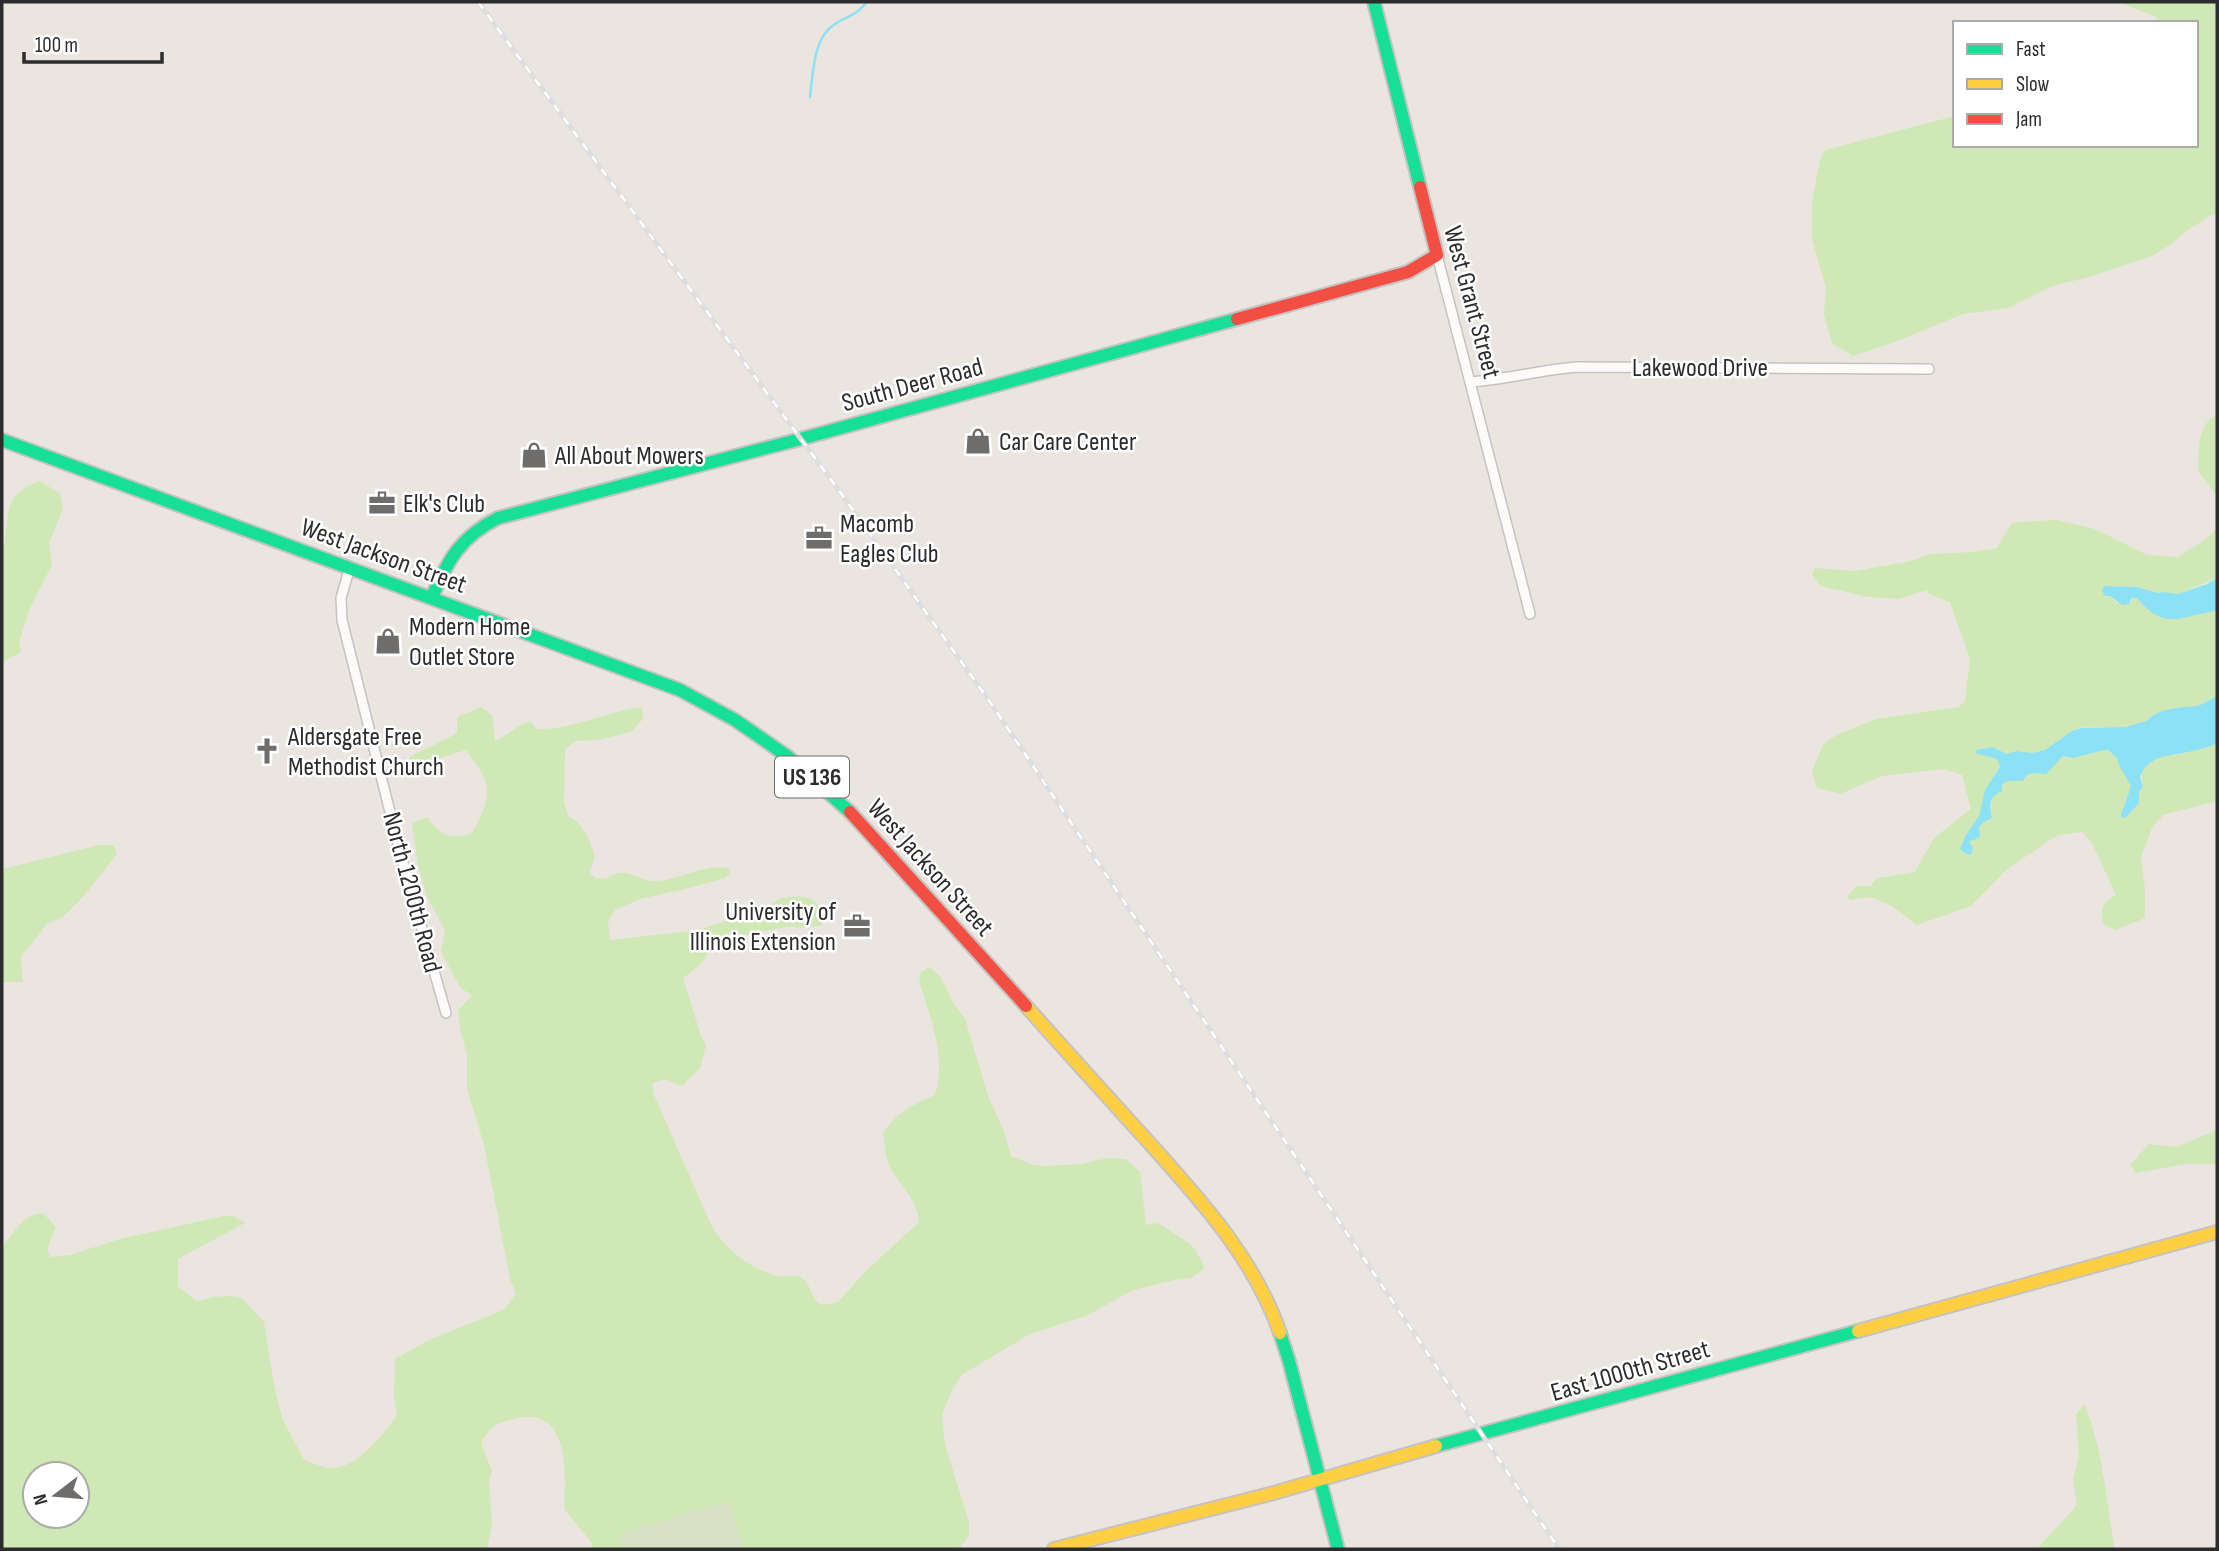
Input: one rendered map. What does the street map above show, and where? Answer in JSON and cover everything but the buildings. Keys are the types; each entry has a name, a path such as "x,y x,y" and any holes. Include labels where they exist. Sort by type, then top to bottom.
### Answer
{"main road":[{"name":"West Grant Street","path":"1374,2 1437,255"},
{"name":"South Deer Road","path":"432,597 449,558 460,544 481,526 498,518 793,441 1408,272 1437,255"},
{"name":"West Jackson Street","path":"2,440 680,690 753,732 787,756 851,813 897,861 1191,1190 1229,1237 1256,1278 1280,1331 1320,1478"},
{"name":"East 1000th Street","path":"1054,1549 1258,1497 2217,1232"},
{"name":"US 136","path":"1320,1478 1338,1549"}],"street":[{"name":"West Grant Street","path":"1437,255 1530,614"},
{"name":"Lakewood Drive","path":"1471,382 1577,367 1929,369"},
{"name":"North 1200th Road","path":"351,567 341,598 342,620 400,852 446,1013"}],"green space":[{"path":"2118,2 2217,2 2217,214 2211,215 2152,256 2052,286 2008,308 1963,314 1853,356 1832,343 1824,315 1826,288 1812,239 1812,201 1820,160 1825,150 1953,117 1953,147 2198,147 2198,21 2159,21 2156,17"},
{"path":"2217,415 2217,496 2198,471 2202,432 2210,419"},
{"path":"40,481 60,494 63,508 49,544 52,565 30,608 19,642 21,652 2,662 2,547 8,514 13,499 19,492"},
{"path":"2056,520 2095,529 2147,555 2178,557 2217,529 2217,578 2178,594 2158,593 2137,587 2107,586 2110,596 2117,603 2131,603 2132,599 2137,598 2147,609 2165,619 2217,611 2217,696 2199,705 2163,712 2147,721 2125,727 2085,727 2072,731 2045,750 2034,753 2016,751 2007,754 1991,748 1975,752 1997,759 2000,767 1992,779 1977,821 1966,835 1964,851 1971,854 1969,842 1980,836 1979,827 1992,818 1993,797 2001,784 2023,781 2029,774 2049,771 2063,756 2073,758 2108,750 2117,758 2131,786 2123,808 2130,812 2143,787 2141,772 2151,762 2217,744 2217,801 2163,815 2152,828 2141,857 2145,918 2115,930 2103,924 2102,914 2105,903 2116,895 2092,843 2082,832 2058,835 2007,869 1971,906 1917,925 1890,905 1871,897 1849,900 1848,895 1857,886 1870,886 1878,878 1915,872 1934,838 1971,809 1962,775 1944,769 1882,776 1840,794 1817,788 1812,772 1823,744 1838,734 1876,719 1959,707 1965,700 1970,659 1950,602 1929,594 1927,590 1898,599 1868,597 1821,586 1812,574 1815,568 1855,571 1911,561 1929,554 1997,548 2011,524"},
{"path":"481,707 492,715 495,741 530,721 537,729 551,729 642,707 643,719 631,732 598,740 575,741 565,750 564,803 569,817 577,821 588,837 595,856 590,873 595,878 606,879 626,873 658,881 719,867 728,868 730,873 725,878 640,899 615,910 608,921 610,940 699,930 756,914 781,898 797,896 816,902 826,919 820,926 792,926 739,936 712,947 701,964 683,978 706,1045 700,1068 682,1086 665,1079 652,1084 654,1095 712,1227 740,1257 777,1276 800,1277 822,1305 838,1302 866,1271 919,1222 912,1200 888,1163 883,1133 900,1114 935,1095 939,1068 936,1038 919,982 921,972 930,967 940,976 955,1006 965,1018 988,1096 1004,1131 1011,1156 1033,1165 1045,1166 1080,1164 1108,1158 1126,1159 1140,1172 1146,1225 1158,1223 1195,1249 1205,1268 1191,1278 1133,1290 1086,1316 1030,1334 963,1374 953,1388 942,1415 945,1445 969,1522 969,1536 958,1549 592,1549 592,1543 564,1509 564,1461 555,1431 546,1421 532,1417 498,1424 481,1443 492,1471 489,1481 492,1524 487,1549 2,1549 2,1246 24,1220 35,1214 43,1213 56,1227 47,1249 51,1257 70,1255 120,1239 224,1216 234,1216 245,1223 178,1259 178,1287 197,1301 213,1297 242,1298 264,1322 282,1418 304,1460 327,1468 340,1467 359,1457 377,1441 397,1415 394,1397 395,1359 429,1340 494,1314 505,1308 516,1294 510,1279 484,1145 467,1089 467,1054 458,1010 472,996 460,987 441,952 445,930 427,897 418,866 412,823 427,817 441,832 451,836 471,834 477,825 486,802 486,786 480,770 466,750 415,766 409,758 457,732 457,717"},
{"path":"99,845 114,845 117,854 83,897 63,917 47,924 21,957 23,982 2,982 2,869"},
{"path":"2217,1130 2217,1164 2186,1164 2136,1173 2130,1165 2149,1144 2177,1147"},
{"path":"2085,1404 2100,1458 2115,1549 2037,1549 2077,1505 2073,1480 2079,1455 2076,1414"},
{"path":"729,1501 744,1549 623,1549 619,1534"}],"water":[{"path":"2217,578 2217,611 2174,619 2157,615 2137,598 2132,598 2129,604 2122,605 2110,596 2105,596 2102,591 2104,586 2137,587 2158,593 2178,594"},
{"path":"2217,696 2217,744 2164,757 2147,765 2140,777 2143,787 2139,792 2139,803 2126,817 2122,818 2121,815 2131,786 2117,758 2108,750 2073,758 2063,756 2046,774 2031,774 2023,781 2008,781 2002,784 2002,791 1991,802 1992,818 1979,827 1980,837 1969,842 1973,848 1971,855 1960,849 1979,816 1985,790 2000,767 1997,759 1975,753 1977,750 1993,747 2007,754 2016,751 2032,753 2045,750 2072,731 2081,728 2125,727 2147,721 2157,713 2199,705"}],"waterway":[{"path":"810,97 815,57 822,38 835,24 855,13 867,2"}],"railway":[{"path":"478,2 843,496 990,702 1559,1549"}],"traffic: fast":[{"path":"1374,2 1420,187"},
{"path":"432,597 457,551 474,533 498,518 793,441 1237,319"},
{"path":"2,440 680,690 735,720 787,756 850,812"},
{"path":"1436,1446 1858,1331"},
{"path":"1280,1333 1338,1549"}],"traffic: slow":[{"path":"1026,1006 1184,1182 1222,1229 1255,1279 1280,1333"},
{"path":"1858,1331 2217,1232"},
{"path":"1054,1549 1270,1494 1436,1446"}],"traffic: jam":[{"path":"1237,319 1408,272 1437,255 1420,187"},
{"path":"850,812 1026,1006"}],"place":[{"name":"Car Care Center","path":"978,441"},
{"name":"All About Mowers","path":"534,455"},
{"name":"Elk's Club","path":"382,503"},
{"name":"Macomb Eagles Club","path":"819,538"},
{"name":"Modern Home Outlet Store","path":"388,641"},
{"name":"Aldersgate Free Methodist Church","path":"267,751"},
{"name":"University of Illinois Extension","path":"857,926"}]}
